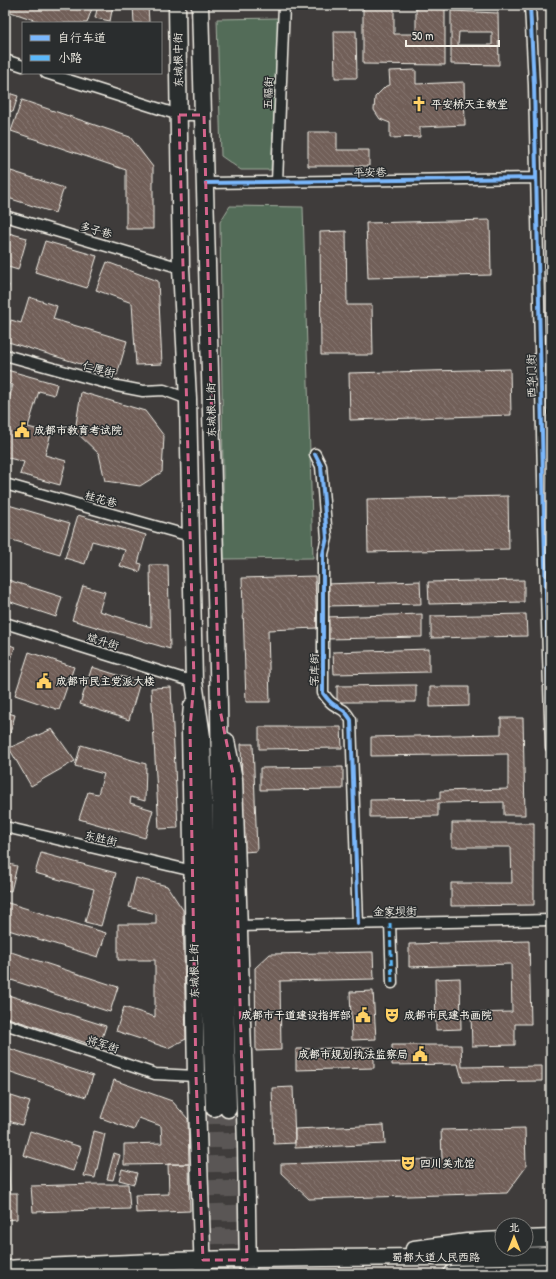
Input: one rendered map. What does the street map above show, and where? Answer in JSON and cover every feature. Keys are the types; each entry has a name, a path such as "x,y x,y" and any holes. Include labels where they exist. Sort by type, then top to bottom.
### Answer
{"main road":[{"name":"东城根中街","path":"176,5 179,115"},
{"path":"200,5 204,115"},
{"name":"东城根上街","path":"179,115 181,268 188,399 194,682 190,728 196,1076 203,1267"},
{"name":"东城根上街","path":"194,682 202,737 221,1108 219,705 204,115"},
{"name":"东城根上街","path":"219,705 234,779 240,926 248,1267"},
{"path":"534,1239 551,1238"},
{"name":"蜀都大道人民西路","path":"5,1269 248,1267 467,1242 494,1240"},
{"name":"蜀都大道人民西路","path":"345,1257 551,1255"},
{"name":"蜀都大道人民西路","path":"451,1274 551,1272"}],"street":[{"name":"五福街","path":"277,182 284,5"},
{"name":"西华门街","path":"530,5 534,85 545,562 551,747"},
{"path":"5,60 22,66"},
{"path":"49,74 179,115 204,115"},
{"name":"平安巷","path":"206,183 536,178"},
{"name":"多子巷","path":"5,216 181,268"},
{"name":"仁厚街","path":"5,355 117,386 143,391 164,390 188,399"},
{"name":"字库街","path":"315,454 321,466 327,538 323,554 323,693 329,702 344,710 351,720 358,924"},
{"name":"桂花巷","path":"5,484 190,536"},
{"name":"斌升街","path":"5,623 194,682"},
{"name":"东胜街","path":"5,828 193,871"},
{"name":"金家坝街","path":"240,926 551,920"},
{"path":"390,923 392,982"},
{"name":"将军街","path":"5,1024 155,1074 196,1076"}],"highlighted area":[{"path":"179,115 204,115 219,705 234,779 247,1260 203,1260 196,1076 190,728 194,682"}],"green space":[{"path":"279,18 271,170 241,170 221,156 217,19"},
{"path":"230,206 303,207 313,558 224,559 220,222"}],"building":[{"path":"5,5 93,5 87,22 40,22 5,10"},
{"path":"98,5 113,5 110,21 95,18"},
{"path":"133,5 148,5 149,22 134,22"},
{"path":"341,5 353,5 348,11 341,7"},
{"path":"363,5 501,5 500,8 445,7 445,65 363,64","holes":["394,6 416,6 416,34 394,34"]},
{"path":"451,11 498,13 499,65 451,64","holes":["459,32 492,32 492,45 458,45"]},
{"path":"334,31 356,31 357,78 335,78"},
{"name":"平安桥天主教堂","path":"416,70 416,84 464,82 465,125 420,127 420,137 390,138 390,123 380,119 374,110 375,97 386,86 390,85 389,71"},
{"path":"5,92 18,96 13,112 5,109"},
{"path":"22,100 130,137 153,167 153,229 126,229 126,170 11,131"},
{"path":"308,132 337,132 337,150 369,150 369,166 308,166"},
{"path":"11,171 64,188 55,213 5,197 5,190"},
{"path":"490,220 491,275 368,278 366,223"},
{"path":"346,231 347,305 372,305 373,355 321,355 320,232"},
{"path":"5,232 27,238 18,270 5,266"},
{"path":"45,241 97,256 87,288 35,272"},
{"path":"107,262 158,281 162,364 136,365 132,303 96,290"},
{"path":"5,283 9,285 5,298"},
{"path":"29,297 57,306 53,319 127,341 117,375 5,341 11,320 21,323"},
{"path":"510,369 511,415 350,420 349,373"},
{"name":"成都市教育考试院","path":"7,370 57,384 54,395 39,391 28,427 51,433 45,455 66,461 60,485 20,474 24,462 5,457 5,414 13,385 5,382"},
{"path":"81,392 145,411 164,436 162,472 140,486 105,481 99,454 75,431"},
{"path":"508,496 509,549 368,552 367,499"},
{"path":"5,504 70,523 60,554 5,538 9,521 5,519"},
{"path":"78,515 146,535 138,563 142,564 140,572 120,566 125,550 92,541 85,564 65,558"},
{"path":"150,565 168,565 170,649 72,620 83,586 105,592 99,611 151,627"},
{"path":"315,576 317,628 268,630 270,702 246,702 242,578"},
{"path":"5,579 62,597 56,617 5,600"},
{"path":"524,580 524,602 429,604 428,582"},
{"path":"420,581 421,604 325,606 325,584"},
{"path":"422,614 422,637 327,639 326,617"},
{"path":"526,614 527,636 431,638 431,616"},
{"path":"5,643 15,647 7,672 5,671"},
{"path":"429,649 429,672 334,674 333,652"},
{"name":"成都市民主党派大楼","path":"29,652 74,667 59,710 15,695"},
{"path":"92,667 140,682 129,720 80,704"},
{"path":"416,685 416,702 337,702 337,686"},
{"path":"171,687 178,828 159,829 151,688"},
{"path":"430,687 469,687 469,706 430,707"},
{"path":"5,712 15,715 5,752"},
{"path":"501,718 523,718 525,815 504,815 504,802 438,803 438,816 370,817 370,800 440,799 440,791 508,789 508,754 371,756 371,737 501,734"},
{"path":"259,727 341,727 342,748 259,749"},
{"path":"52,729 75,761 31,786 9,748"},
{"path":"241,744 253,744 257,851 244,852"},
{"path":"81,745 146,764 145,801 131,797 130,803 153,810 145,838 79,819 88,792 98,794 104,774 75,766"},
{"path":"343,767 343,789 260,790 260,768"},
{"path":"452,823 534,823 534,905 451,906 451,883 512,883 511,847 452,847"},
{"path":"5,843 10,845 5,863"},
{"path":"41,853 116,873 101,926 85,922 94,889 35,873"},
{"path":"5,863 17,866 11,891 5,890"},
{"path":"136,878 167,886 183,910 186,1039 168,1048 116,1031 124,1007 155,1017 155,960 118,960 118,924 156,924 156,914 129,907"},
{"path":"5,902 106,933 98,957 5,929"},
{"path":"529,941 531,1024 515,1024 515,1045 472,1046 471,1013 512,1012 511,964 409,967 409,944"},
{"path":"5,950 118,987 110,1012 5,978"},
{"path":"373,952 374,979 280,981 281,1050 256,1051 255,968 270,954"},
{"path":"460,978 461,1029 436,1030 435,979"},
{"name":"成都市干道建设指挥部","path":"373,991 376,1039 352,1040 350,992"},
{"path":"5,994 106,1026 99,1047 5,1017"},
{"path":"392,1045 461,1045 462,1067 542,1066 542,1081 463,1082 458,1064 392,1065"},
{"path":"5,1047 93,1076 86,1097 5,1070"},
{"path":"374,1047 374,1068 296,1070 296,1049"},
{"path":"114,1080 172,1101 188,1119 189,1164 124,1165 124,1144 162,1143 161,1126 139,1118 134,1130 101,1118"},
{"path":"293,1087 295,1143 274,1144 272,1088"},
{"path":"5,1094 30,1102 22,1125 5,1120"},
{"path":"384,1125 385,1144 295,1148 295,1129"},
{"name":"四川美术馆","path":"525,1128 526,1167 507,1193 309,1199 281,1173 281,1164 442,1159 441,1130"},
{"path":"30,1131 81,1147 73,1171 23,1155"},
{"path":"94,1131 105,1134 95,1178 84,1176"},
{"path":"5,1146 8,1146 10,1193 5,1193"},
{"path":"114,1153 120,1155 113,1180 107,1179"},
{"path":"168,1164 189,1164 190,1211 136,1213 135,1195 169,1194"},
{"path":"122,1169 137,1173 134,1184 119,1180"},
{"path":"128,1184 130,1209 33,1212 31,1186"},
{"path":"5,1193 17,1193 17,1219 5,1220"}],"tunnel":[{"path":"214,1108 218,1274"},
{"path":"228,1109 232,1274"}],"marked path":[{"path":"390,923 392,983"}],"cycle path":[{"path":"530,5 534,85 545,562 551,747"},
{"path":"206,183 535,178"},
{"path":"315,454 321,466 327,538 323,554 323,693 332,703 344,711 351,720 358,924"}],"place":[{"name":"平安桥天主教堂","path":"419,104"},
{"name":"成都市教育考试院","path":"22,430"},
{"name":"成都市民主党派大楼","path":"44,681"},
{"name":"成都市干道建设指挥部","path":"363,1015"},
{"name":"成都市民建书画院","path":"392,1015"},
{"name":"成都市规划执法监察局","path":"420,1054"},
{"name":"四川美术馆","path":"408,1163"}]}
